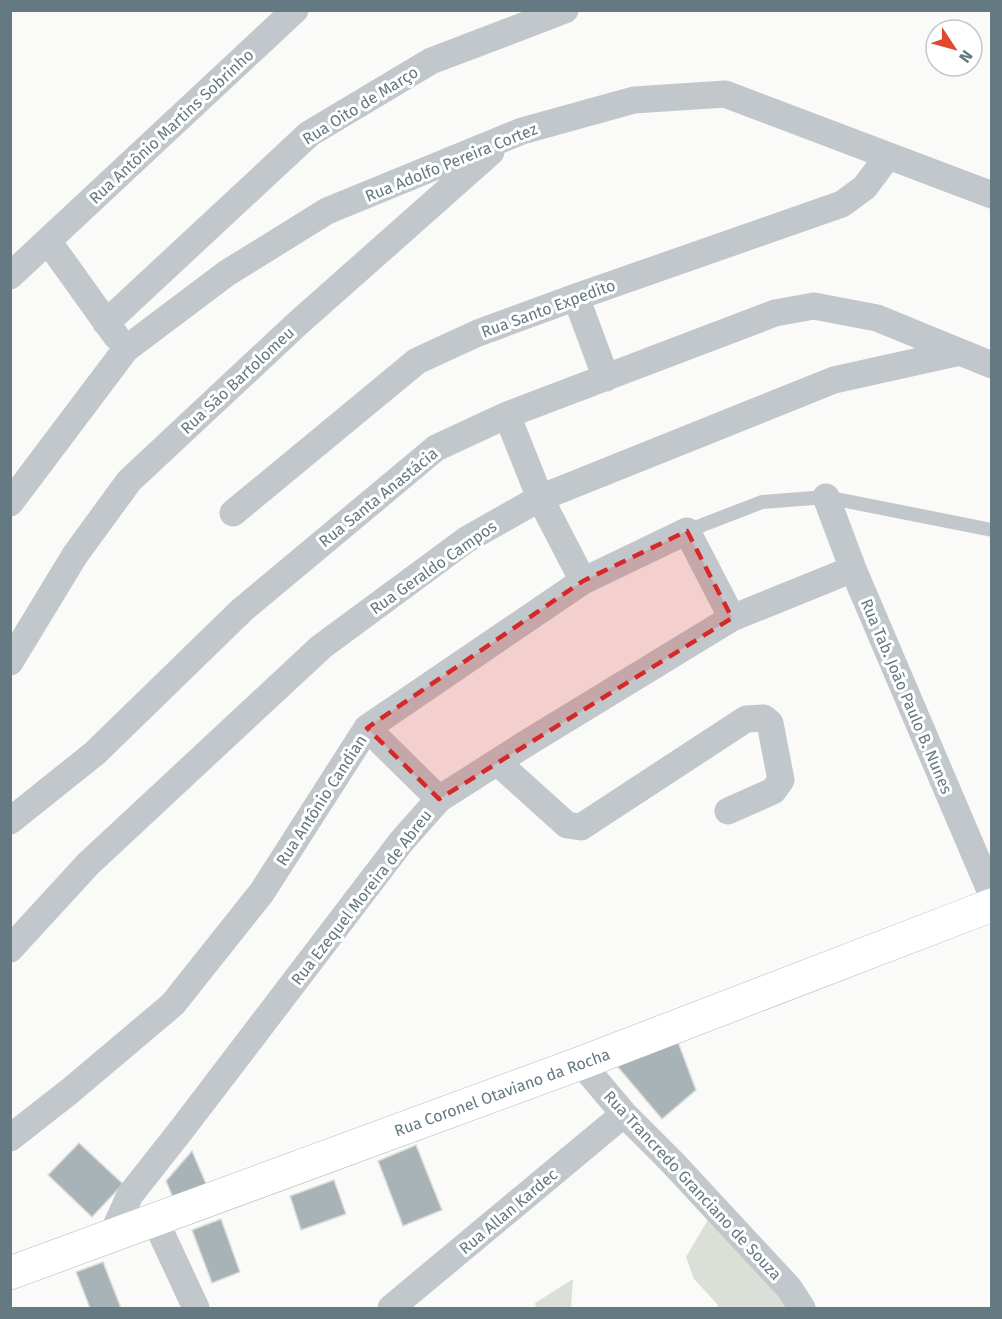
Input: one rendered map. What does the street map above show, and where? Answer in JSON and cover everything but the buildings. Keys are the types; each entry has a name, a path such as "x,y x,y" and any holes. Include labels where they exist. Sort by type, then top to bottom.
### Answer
{"street":[{"name":"Rua Antônio Martins Sobrinho","path":"10,276 295,10"},
{"name":"Rua Oito de Março","path":"106,323 309,134 431,61 565,10"},
{"name":"Rua Adolfo Pereira Cortez","path":"10,503 126,349 227,273 327,212 522,131 633,100 725,94 992,195"},
{"name":"Rua São Bartolomeu","path":"10,662 75,555 129,481 297,324 508,137"},
{"name":"Rua Santo Expedito","path":"233,513 417,361 478,333 842,204 865,187 888,156"},
{"path":"48,241 126,349"},
{"path":"576,297 606,378"},
{"name":"Rua Santa Anastácia","path":"10,821 95,753 242,610 436,448 507,415 775,313 814,306 877,318 960,352"},
{"path":"960,352 992,365"},
{"name":"Rua Geraldo Campos","path":"10,949 88,864 321,647 466,540 540,498 834,380 960,352"},
{"path":"507,415 540,498 583,581"},
{"name":"Rua Tab. João Paulo B. Nunes","path":"825,497 853,569 992,895"},
{"path":"687,531 732,618"},
{"name":"Rua Antônio Candian","path":"10,1138 173,1004 262,892 367,728 583,581 687,531"},
{"name":"Rua Ezequel Moreira de Abreu","path":"112,1235 130,1195 401,842 439,799 732,618 853,569"},
{"path":"496,762 567,825 581,827 746,719 764,718 770,723 781,780 773,791 728,811"},
{"path":"367,728 439,799"},
{"name":"Rua Coronel Otaviano da Rocha","path":"10,1273 581,1063 992,905"},
{"name":"Rua Trancredo Granciano de Souza","path":"581,1063 624,1114 782,1280 802,1308"},
{"name":"Rua Allan Kardec","path":"391,1308 624,1114"},
{"path":"155,1220 196,1308"}],"lane":[{"path":"687,531 762,502 825,497 992,530"}],"highlighted area":[{"path":"687,531 732,618 439,799 367,728 583,581"}],"shaded area":[{"path":"709,1218 801,1308 716,1308 718,1305 694,1279 686,1257"},
{"path":"573,1279 571,1308 536,1308 535,1303"}]}
